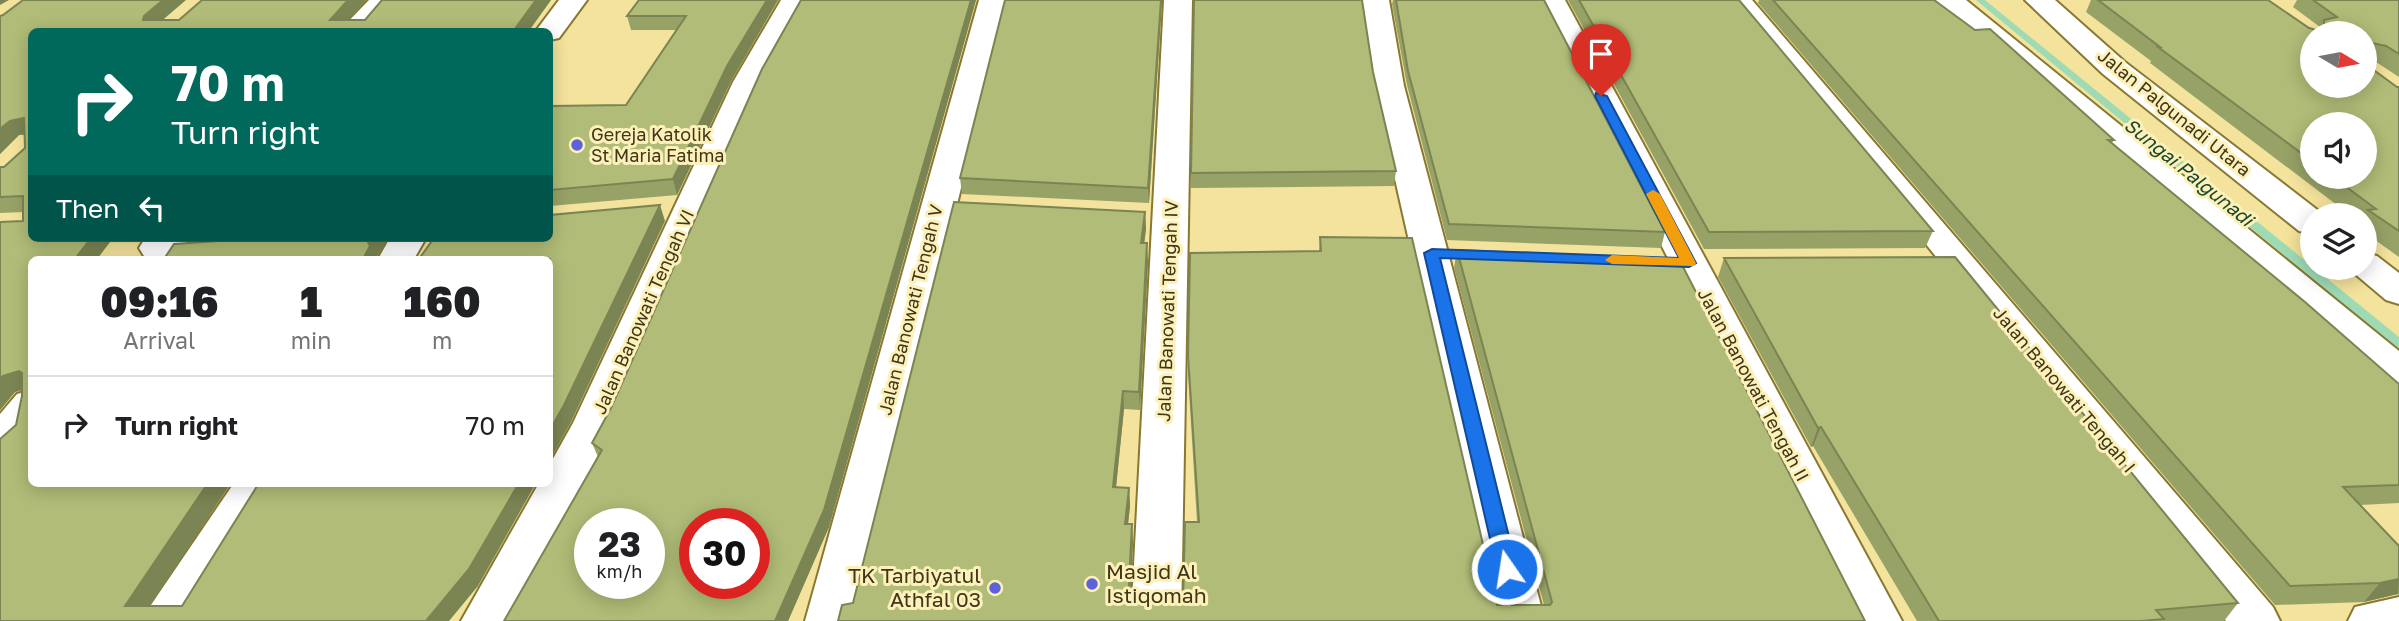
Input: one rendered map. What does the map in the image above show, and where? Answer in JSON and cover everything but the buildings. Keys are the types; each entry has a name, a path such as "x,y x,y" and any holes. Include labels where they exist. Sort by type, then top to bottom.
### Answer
{"street":[{"path":"356,28 385,0"},
{"path":"552,28 573,0"},
{"name":"Jalan Banowati Tengah VI","path":"486,621 594,423 748,82 795,0"},
{"name":"Jalan Banowati Tengah V","path":"830,621 937,205 993,0"},
{"name":"Jalan Banowati Tengah IV","path":"1156,621 1159,217 1178,0"},
{"path":"1375,0 1389,86 1445,254 1520,621"},
{"name":"Jalan Banowati Tengah II","path":"1550,0 1877,621"},
{"name":"Jalan Banowati Tengah I","path":"1737,0 2255,621"},
{"path":"1949,0 2201,205 2399,373"},
{"name":"Jalan Palgunadi Utara","path":"2039,0 2115,68 2300,214"},
{"path":"937,205 979,208"},
{"path":"653,209 692,206"},
{"path":"157,248 245,242"},
{"path":"1649,261 1729,262"},
{"path":"1918,262 1958,262"},
{"path":"2377,274 2399,292"},
{"path":"0,443 28,409"},
{"path":"165,621 255,487"},
{"path":"2373,621 2399,617"}],"waterway":[{"name":"Sungai Palgunadi","path":"1980,0 2399,344"}],"slow traffic":[{"path":"1612,260 1689,263 1653,194"}],"place":[{"name":"Gereja Katolik St Maria Fatima","path":"577,145"},
{"name":"Masjid Al Istiqomah","path":"1092,584"},
{"name":"TK Tarbiyatul Athfal 03","path":"995,588"}],"route":[{"path":"1507,569 1432,253 1689,263 1601,96"}]}
